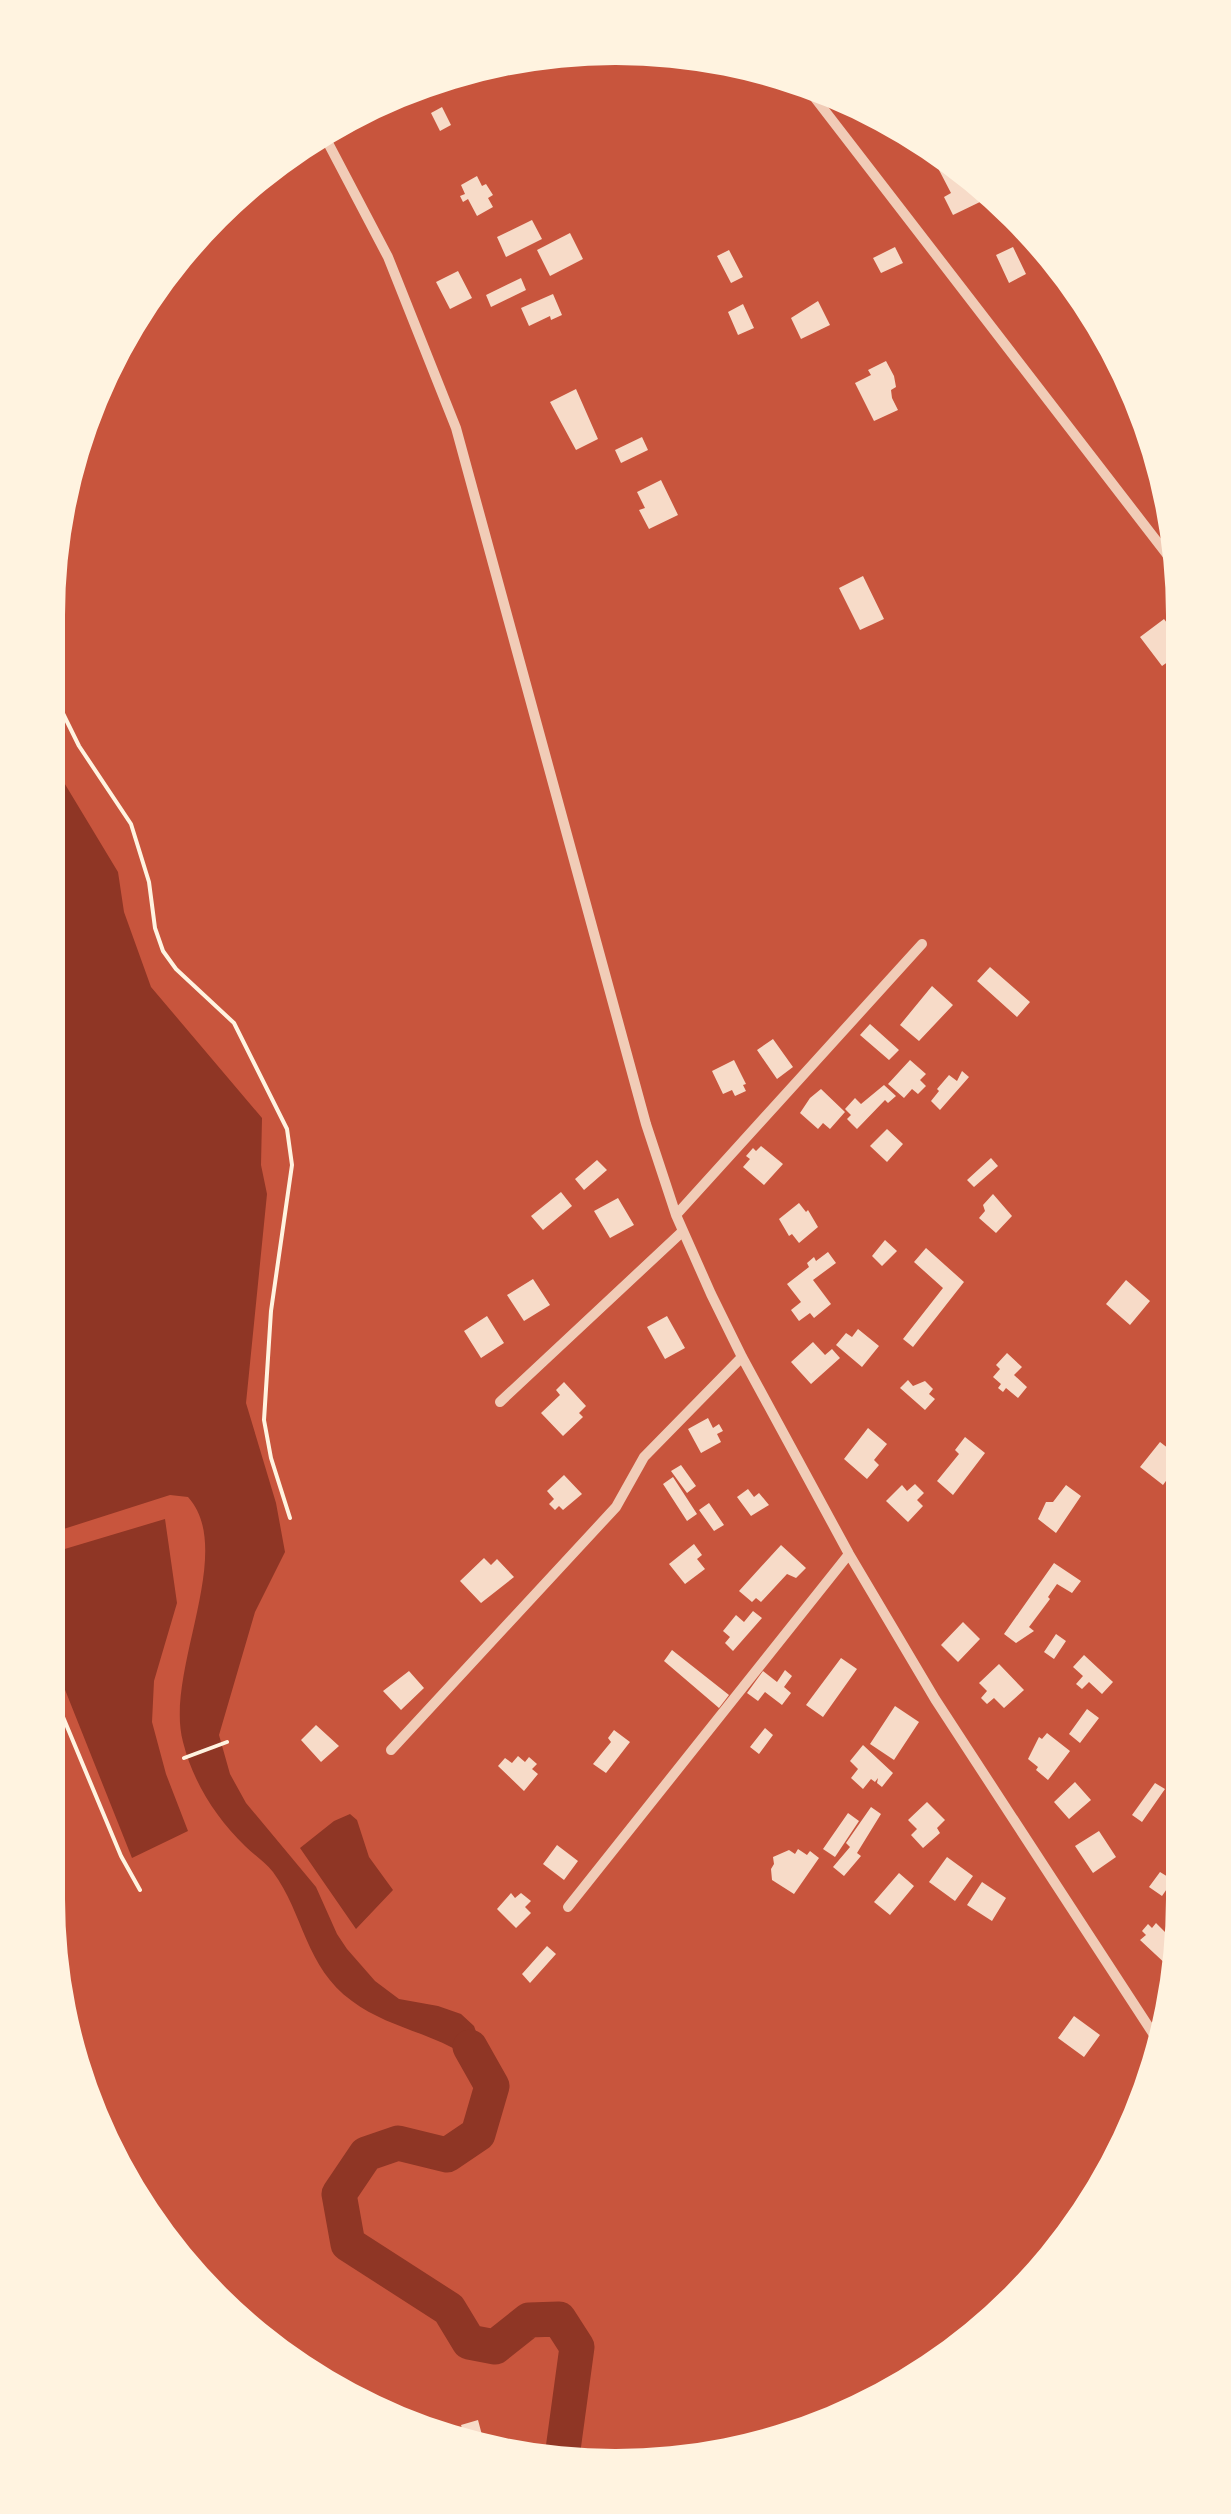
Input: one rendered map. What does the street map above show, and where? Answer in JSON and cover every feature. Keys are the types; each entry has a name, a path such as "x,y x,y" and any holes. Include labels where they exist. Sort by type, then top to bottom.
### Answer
{"street":[{"path":"820,105 1161,547"},
{"path":"329,146 388,257 456,428 646,1124 676,1215 742,1357 850,1554 935,1699 1150,2029"},
{"path":"676,1215 922,944"},
{"path":"500,1402 683,1231"},
{"path":"391,1750 616,1507 644,1457 742,1357"},
{"path":"568,1908 850,1554"}],"path":[{"path":"65,716 131,824 164,951 176,969 234,1022 287,1130 292,1165 271,1311 264,1420 290,1518"},
{"path":"65,1722 121,1856 140,1890"},
{"path":"184,1758 227,1742"}],"shaded area":[{"path":"65,784 118,872 124,912 151,987 262,1118 261,1165 267,1194 246,1403 276,1503 285,1552 255,1612 219,1735 230,1774 246,1803 316,1887 347,1949 375,1981 399,1999 461,2014 474,2026 479,2040 496,2060 502,2093 471,2077 468,2057 366,2010 336,1987 315,1956 273,1872 224,1824 199,1785 187,1757 180,1714 205,1548 201,1520 188,1497 170,1495 65,1529"},
{"path":"165,1519 177,1603 154,1681 152,1722 166,1774 188,1831 132,1858 65,1690 65,1549"},
{"path":"350,1814 357,1820 369,1857 393,1890 356,1929 300,1848 334,1821"}],"building":[{"path":"442,107 451,125 440,131 431,113"},
{"path":"939,171 979,203 953,215 944,197 951,193"},
{"path":"477,176 493,195 488,198 493,207 477,216 468,199 463,202 460,196 465,194 461,185"},
{"path":"532,220 542,239 506,257 497,237"},
{"path":"570,233 583,259 550,276 537,250"},
{"path":"895,247 903,263 881,273 873,258"},
{"path":"1013,247 1026,274 1009,283 996,255"},
{"path":"729,250 743,277 731,283 717,256"},
{"path":"458,271 472,298 450,309 436,282"},
{"path":"521,278 526,290 491,307 486,295"},
{"path":"553,294 562,315 529,326 521,308"},
{"path":"818,301 830,325 801,339 791,318"},
{"path":"743,304 754,328 738,335 728,312"},
{"path":"886,361 894,376 896,387 891,390 898,410 874,421 855,383 871,375 868,370"},
{"path":"576,389 598,439 576,450 550,402"},
{"path":"642,437 648,450 621,463 615,450"},
{"path":"661,480 678,515 649,529 639,510 645,508 637,492"},
{"path":"863,576 884,619 860,630 839,588"},
{"path":"1164,619 1166,663 1162,666 1140,637"},
{"path":"990,967 1030,1002 1017,1017 977,981"},
{"path":"932,986 953,1005 919,1041 900,1025"},
{"path":"870,1024 899,1050 889,1060 860,1035"},
{"path":"773,1039 793,1067 777,1079 757,1050"},
{"path":"734,1060 746,1084 746,1091 735,1096 732,1090 723,1094 712,1071"},
{"path":"910,1060 926,1074 920,1080 926,1086 918,1094 912,1089 904,1098 888,1084"},
{"path":"962,1071 969,1077 940,1110 931,1101 937,1089 949,1075 957,1081"},
{"path":"884,1085 896,1096 888,1103 885,1100 857,1129 847,1119 851,1115 845,1109 855,1098 861,1104"},
{"path":"821,1089 845,1112 830,1129 823,1123 818,1129 800,1113"},
{"path":"887,1129 903,1144 887,1162 870,1146"},
{"path":"761,1146 783,1164 764,1185 743,1167 750,1159 746,1156"},
{"path":"991,1158 998,1166 974,1187 967,1180"},
{"path":"597,1160 607,1170 584,1190 575,1179"},
{"path":"561,1192 572,1206 543,1230 531,1216"},
{"path":"993,1194 1012,1216 996,1233 979,1218 985,1211 983,1205"},
{"path":"618,1198 634,1225 610,1238 594,1211"},
{"path":"799,1203 818,1227 799,1243 792,1234 789,1236 779,1219"},
{"path":"885,1240 897,1251 882,1266 872,1256"},
{"path":"926,1248 964,1282 913,1347 903,1339 943,1288 914,1262"},
{"path":"828,1252 836,1263 813,1280 831,1304 814,1318 810,1313 799,1321 791,1310 801,1302 787,1284 809,1267 807,1263 814,1257 816,1261"},
{"path":"533,1279 550,1305 524,1321 507,1295"},
{"path":"1126,1280 1150,1301 1130,1325 1106,1304"},
{"path":"487,1316 504,1343 481,1358 464,1331"},
{"path":"667,1316 685,1348 665,1359 647,1327"},
{"path":"858,1329 879,1346 862,1367 836,1345 846,1333 852,1337"},
{"path":"813,1342 825,1355 832,1349 840,1358 811,1384 791,1362"},
{"path":"1007,1353 1022,1367 1014,1375 1027,1387 1018,1398 1006,1388 1003,1392 998,1388 1001,1384 993,1377 1000,1369 996,1365"},
{"path":"908,1380 913,1386 925,1381 933,1389 929,1394 935,1399 925,1410 900,1388"},
{"path":"564,1382 586,1406 579,1413 583,1417 563,1436 541,1413 560,1395 556,1390"},
{"path":"708,1418 713,1428 719,1424 723,1431 717,1434 721,1442 701,1453 688,1429"},
{"path":"868,1428 887,1444 874,1460 879,1465 867,1479 844,1459"},
{"path":"965,1437 985,1453 953,1495 937,1481 959,1454 955,1450"},
{"path":"1160,1442 1166,1447 1163,1485 1140,1467"},
{"path":"681,1465 696,1486 687,1493 671,1471"},
{"path":"564,1475 582,1494 563,1510 559,1506 555,1510 549,1504 554,1499 547,1491"},
{"path":"673,1477 697,1514 687,1521 663,1484"},
{"path":"915,1484 924,1493 917,1500 923,1506 908,1522 886,1501 902,1485 907,1491"},
{"path":"1066,1485 1081,1496 1056,1533 1038,1519 1046,1502 1053,1502"},
{"path":"748,1489 754,1497 759,1493 769,1505 751,1516 737,1497"},
{"path":"709,1503 724,1525 714,1531 699,1510"},
{"path":"694,1544 702,1555 697,1559 705,1569 685,1584 669,1564"},
{"path":"781,1545 806,1568 796,1578 787,1574 761,1602 756,1598 752,1602 739,1591"},
{"path":"484,1558 491,1565 497,1559 514,1577 481,1603 460,1581"},
{"path":"1054,1563 1081,1581 1072,1593 1057,1584 1029,1627 1034,1631 1016,1643 1004,1634"},
{"path":"753,1611 762,1618 733,1651 725,1643 730,1637 723,1631 736,1615 744,1622"},
{"path":"963,1622 980,1639 958,1662 941,1645"},
{"path":"1056,1634 1066,1641 1054,1659 1044,1652"},
{"path":"672,1650 729,1695 719,1708 664,1661"},
{"path":"1084,1655 1113,1682 1102,1694 1089,1682 1082,1689 1076,1684 1083,1676 1073,1667"},
{"path":"841,1658 857,1669 823,1717 806,1705"},
{"path":"999,1664 1024,1690 1004,1708 994,1698 987,1704 981,1698 987,1691 979,1683"},
{"path":"785,1670 792,1676 784,1687 791,1693 782,1705 765,1692 758,1701 747,1693 763,1671 777,1682"},
{"path":"409,1671 424,1688 401,1710 383,1691"},
{"path":"895,1706 919,1722 894,1760 870,1744"},
{"path":"1087,1709 1099,1718 1080,1743 1069,1734"},
{"path":"316,1725 339,1746 321,1762 301,1740"},
{"path":"765,1728 773,1735 759,1754 750,1747"},
{"path":"614,1730 630,1742 606,1773 593,1764 611,1742 608,1738"},
{"path":"1047,1733 1070,1751 1048,1780 1028,1759 1039,1737 1042,1739"},
{"path":"863,1745 893,1773 882,1787 878,1778 875,1782 871,1779 863,1789 851,1778 858,1769 850,1761"},
{"path":"518,1756 525,1762 529,1757 537,1764 532,1769 538,1774 524,1791 498,1766 505,1758 512,1763"},
{"path":"1075,1782 1091,1800 1069,1819 1054,1802"},
{"path":"1155,1783 1165,1789 1142,1822 1132,1815"},
{"path":"927,1802 945,1820 937,1828 940,1833 923,1848 911,1835 917,1829 908,1820"},
{"path":"871,1807 881,1814 857,1853 861,1856 844,1876 833,1867 850,1847 846,1843"},
{"path":"848,1813 859,1821 835,1857 823,1849"},
{"path":"1099,1831 1116,1857 1093,1873 1075,1846"},
{"path":"557,1845 578,1861 564,1880 543,1864"},
{"path":"798,1849 819,1858 794,1894 772,1880 771,1869 773,1857 789,1850 795,1854"},
{"path":"947,1857 973,1876 955,1901 929,1882"},
{"path":"1160,1872 1166,1876 1162,1896 1149,1887"},
{"path":"899,1873 914,1886 890,1915 874,1902"},
{"path":"982,1882 1006,1898 992,1921 967,1905"},
{"path":"511,1893 515,1898 521,1893 531,1901 525,1907 531,1913 516,1928 497,1909"},
{"path":"1156,1923 1165,1932 1162,1961 1140,1940 1146,1935 1142,1931 1148,1924 1152,1928"},
{"path":"547,1946 556,1954 530,1983 522,1974"},
{"path":"1074,2016 1100,2035 1084,2057 1058,2038"},
{"path":"478,2420 481,2432 461,2427"}],"waterway":[{"path":"470,2047 492,2086 478,2134 447,2155 398,2143 366,2154 339,2194 348,2244 449,2309 469,2342 495,2347 529,2320 559,2319 577,2347 563,2446"}]}
